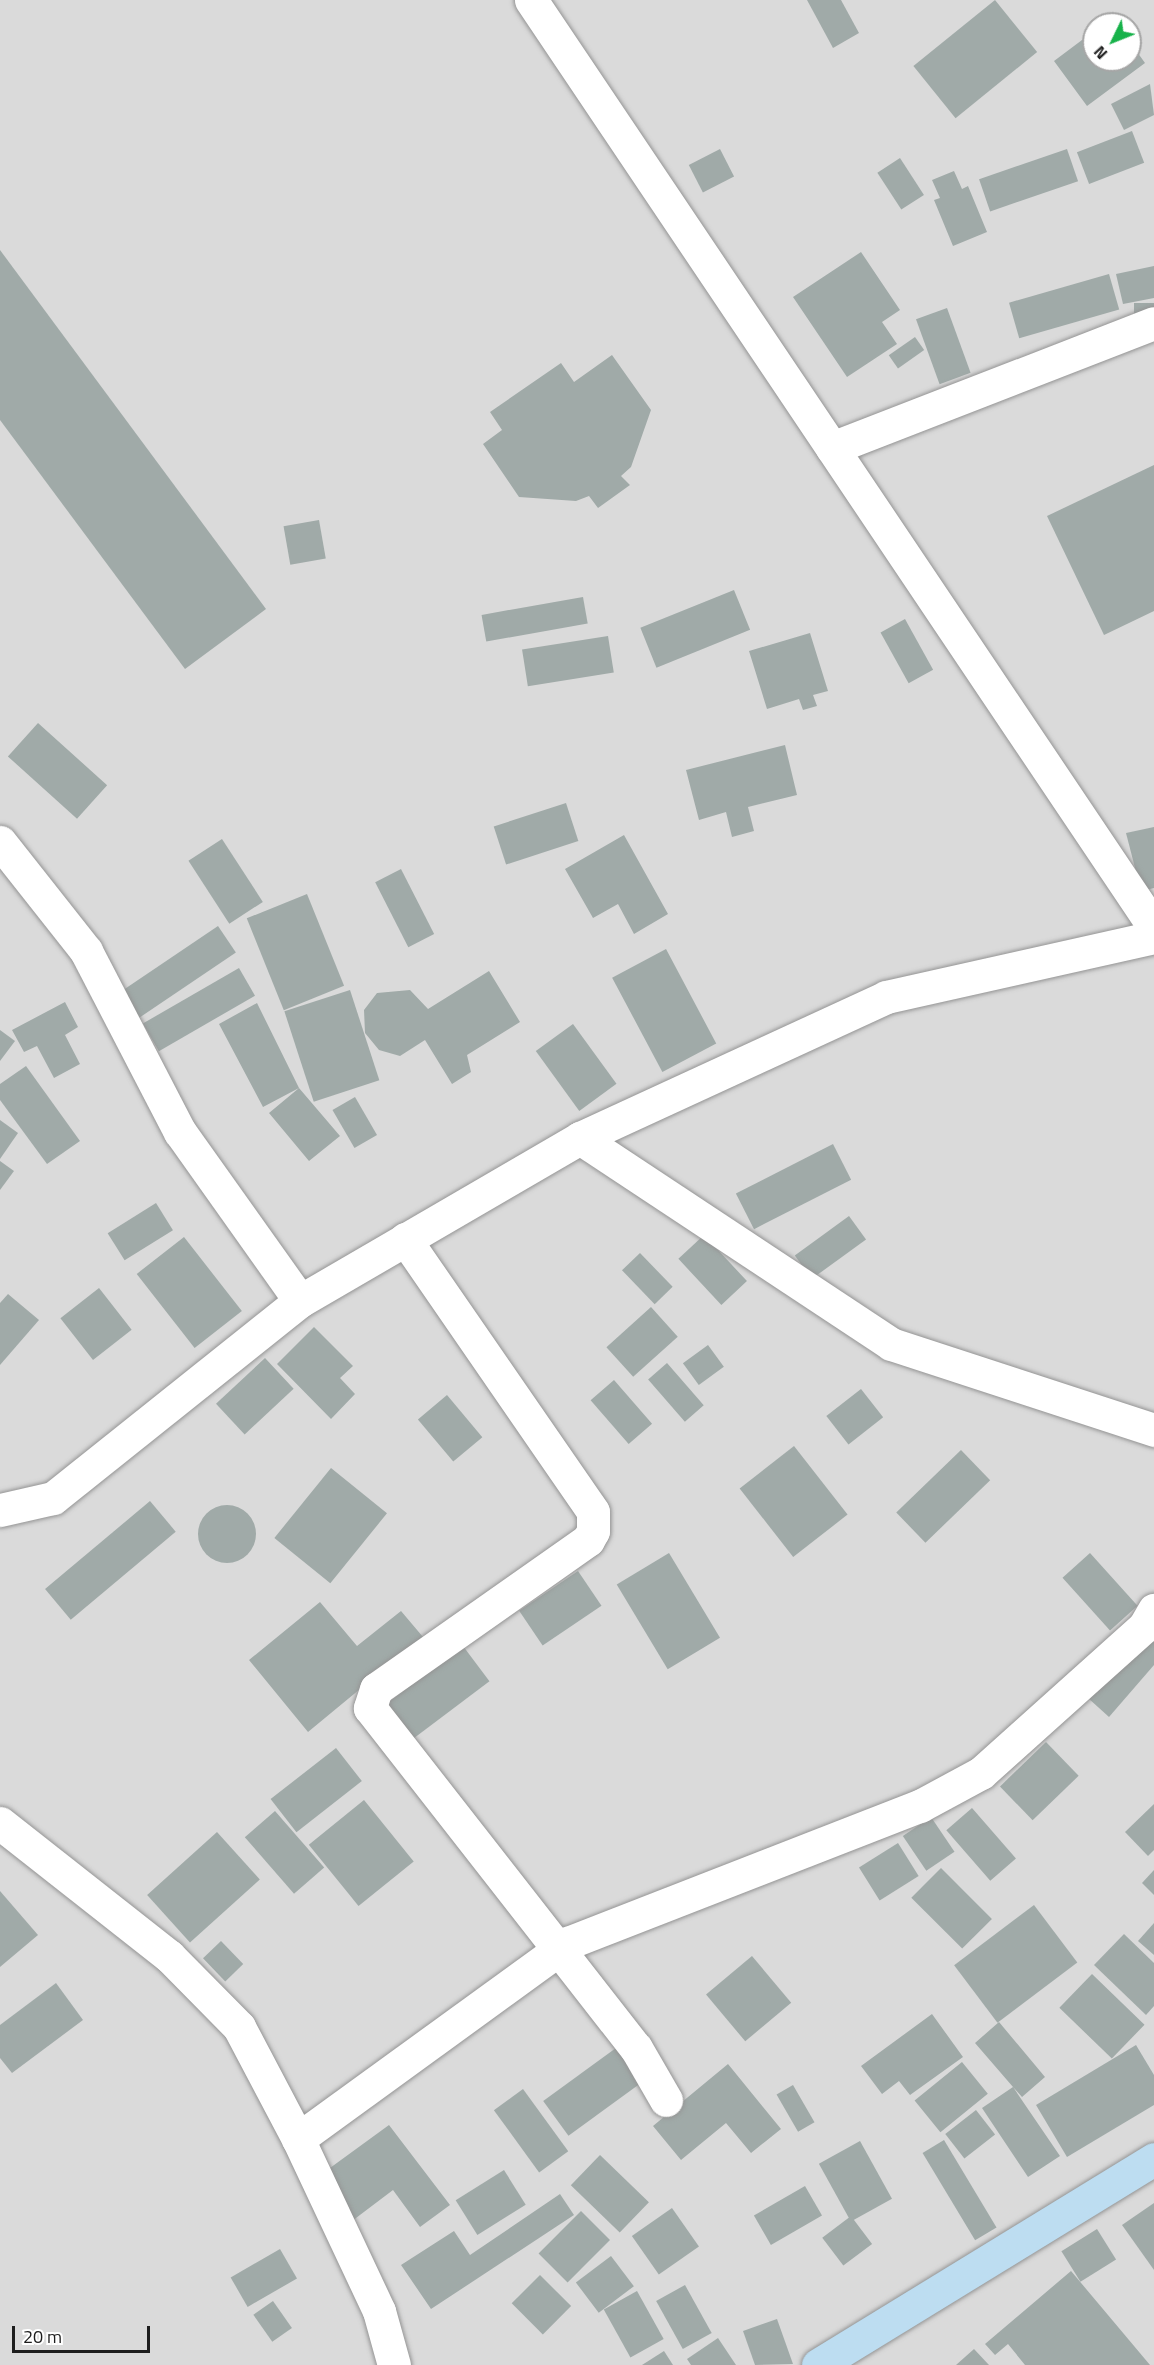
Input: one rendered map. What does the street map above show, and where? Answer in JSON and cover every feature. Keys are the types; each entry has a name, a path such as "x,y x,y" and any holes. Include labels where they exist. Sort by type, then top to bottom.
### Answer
{"street":[{"path":"531,0 1154,927"},
{"path":"832,448 1154,323"},
{"path":"0,842 86,951 180,1132 300,1300"},
{"path":"0,1510 53,1498 300,1300 580,1138 886,997 1154,937"},
{"path":"580,1138 891,1344 1154,1430"},
{"path":"405,1239 593,1512 592,1531 588,1540 376,1689 370,1708 636,2048 666,2100"},
{"path":"298,2139 558,1950 920,1806 981,1773 1144,1627 1154,1610"},
{"path":"0,1823 170,1956 239,2027 298,2139 379,2311 394,2365"},
{"path":"818,2365 1154,2159"}],"shaded area":[{"path":"0,0 1154,0 1154,2365 0,2365"}],"building":[{"path":"807,0 841,0 859,33 833,48"},
{"path":"995,0 1037,52 956,118 913,66"},
{"path":"1082,40 1082,72 1133,72 1087,106 1054,61"},
{"path":"1150,84 1154,115 1124,130 1111,104"},
{"path":"1132,131 1144,163 1089,184 1077,152"},
{"path":"720,149 734,177 703,193 689,165"},
{"path":"1067,149 1078,181 990,211 979,179"},
{"path":"900,158 924,195 901,210 877,173"},
{"path":"954,171 962,189 968,186 987,232 953,246 934,200 940,198 932,180"},
{"path":"0,250 266,609 185,669 0,420"},
{"path":"861,252 900,310 882,322 897,344 847,377 793,297"},
{"path":"1154,266 1154,298 1123,304 1116,274"},
{"path":"1109,274 1119,310 1019,338 1009,303"},
{"path":"1134,303 1154,303 1154,315 1134,315"},
{"path":"947,308 971,373 940,384 916,319"},
{"path":"915,337 924,350 898,368 889,355"},
{"path":"612,355 651,410 631,467 621,476 630,485 598,508 589,496 576,501 519,497 483,444 502,430 490,412 561,363 574,382"},
{"path":"1154,465 1154,611 1104,635 1047,516"},
{"path":"319,520 326,558 290,565 284,526"},
{"path":"734,590 750,630 656,668 640,628"},
{"path":"583,597 588,624 486,641 482,615"},
{"path":"905,619 933,670 909,683 881,633"},
{"path":"810,633 828,691 813,695 817,706 803,710 799,699 767,709 749,651"},
{"path":"608,636 614,673 528,686 522,650"},
{"path":"38,723 107,785 77,819 8,756"},
{"path":"785,745 797,795 748,807 754,831 732,837 726,812 699,820 686,770"},
{"path":"566,803 578,841 506,865 494,826"},
{"path":"1154,827 1154,888 1141,891 1126,833"},
{"path":"624,835 668,914 634,934 618,904 593,918 565,869"},
{"path":"222,839 263,902 229,924 188,861"},
{"path":"401,869 434,934 408,947 375,882"},
{"path":"307,894 344,986 284,1010 247,918"},
{"path":"218,926 236,953 139,1018 121,991"},
{"path":"666,949 716,1043 662,1072 612,978"},
{"path":"239,968 255,996 159,1051 143,1024"},
{"path":"489,971 520,1022 467,1055 471,1072 452,1084 425,1040 400,1056 379,1050 365,1033 364,1010 377,993 410,990 428,1009"},
{"path":"350,990 379,1080 314,1102 284,1011"},
{"path":"65,1002 78,1027 65,1035 80,1064 54,1078 37,1046 24,1052 12,1030"},
{"path":"257,1003 299,1088 263,1107 219,1024"},
{"path":"573,1024 616,1084 579,1111 536,1051"},
{"path":"0,1030 15,1041 0,1061"},
{"path":"26,1066 80,1141 47,1164 0,1100 0,1084"},
{"path":"299,1088 340,1136 309,1161 269,1113"},
{"path":"355,1097 377,1135 354,1148 332,1110"},
{"path":"0,1120 18,1133 0,1159"},
{"path":"833,1144 851,1180 754,1229 736,1193"},
{"path":"0,1161 14,1171 0,1190"},
{"path":"156,1203 173,1230 125,1260 108,1233"},
{"path":"849,1216 866,1239 812,1279 795,1255"},
{"path":"704,1235 747,1281 721,1305 678,1259"},
{"path":"184,1237 242,1311 195,1348 137,1274"},
{"path":"640,1253 673,1287 655,1304 622,1270"},
{"path":"99,1288 132,1330 93,1360 60,1318"},
{"path":"8,1294 39,1320 0,1365 0,1303"},
{"path":"651,1307 678,1337 633,1377 606,1347"},
{"path":"314,1327 353,1366 340,1378 355,1394 331,1419 277,1364"},
{"path":"708,1345 724,1367 699,1385 683,1363"},
{"path":"265,1358 294,1389 245,1434 216,1404"},
{"path":"667,1363 704,1405 685,1422 648,1379"},
{"path":"614,1380 652,1424 629,1444 591,1400"},
{"path":"861,1389 883,1417 848,1444 826,1416"},
{"path":"447,1395 482,1437 453,1462 418,1419"},
{"path":"794,1446 848,1515 793,1557 740,1488"},
{"path":"961,1450 990,1480 925,1543 896,1513"},
{"path":"331,1468 387,1513 330,1583 274,1538"},
{"path":"150,1501 176,1532 71,1620 45,1589"},
{"path":"227,1505 243,1510 251,1518 256,1534 251,1550 243,1558 227,1563 211,1558 203,1550 198,1534 203,1518 211,1510"},
{"path":"669,1553 720,1638 668,1669 617,1584"},
{"path":"1090,1553 1138,1606 1110,1631 1063,1578"},
{"path":"578,1571 601,1606 543,1646 519,1611"},
{"path":"320,1602 357,1646 401,1611 423,1637 308,1732 249,1660"},
{"path":"1154,1638 1154,1665 1109,1717 1088,1698"},
{"path":"463,1646 489,1681 405,1745 378,1710"},
{"path":"1046,1742 1079,1776 1033,1820 1000,1786"},
{"path":"336,1748 362,1781 296,1832 271,1799"},
{"path":"364,1800 414,1861 359,1906 309,1845"},
{"path":"1154,1804 1154,1850 1148,1856 1125,1832"},
{"path":"972,1808 1016,1859 990,1881 946,1830"},
{"path":"275,1811 324,1868 294,1894 245,1837"},
{"path":"931,1817 954,1852 926,1871 903,1836"},
{"path":"217,1832 260,1880 190,1942 147,1895"},
{"path":"898,1843 919,1876 880,1900 859,1867"},
{"path":"941,1868 992,1919 962,1949 911,1898"},
{"path":"1154,1870 1154,1895 1142,1883"},
{"path":"0,1891 38,1935 0,1967"},
{"path":"1034,1905 1077,1963 997,2023 954,1965"},
{"path":"1154,1923 1154,1955 1138,1941"},
{"path":"1124,1934 1154,1963 1154,2006 1146,2015 1094,1965"},
{"path":"221,1941 243,1964 225,1981 203,1958"},
{"path":"752,1956 791,2003 745,2041 706,1995"},
{"path":"1092,1974 1145,2025 1112,2059 1059,2008"},
{"path":"56,1983 83,2020 12,2073 0,2058 0,2025"},
{"path":"932,2014 963,2057 910,2095 899,2081 882,2094 861,2066"},
{"path":"999,2022 1045,2077 1022,2097 975,2043"},
{"path":"1136,2045 1154,2075 1154,2105 1067,2157 1036,2105"},
{"path":"616,2048 641,2083 568,2136 543,2101"},
{"path":"962,2062 988,2094 940,2132 915,2100"},
{"path":"728,2064 781,2129 751,2153 726,2123 681,2160 653,2126"},
{"path":"793,2085 814,2122 798,2132 777,2094"},
{"path":"1013,2087 1060,2156 1028,2177 982,2108"},
{"path":"523,2089 568,2151 539,2172 494,2110"},
{"path":"976,2110 995,2134 964,2158 945,2134"},
{"path":"389,2125 450,2205 420,2227 393,2190 352,2221 319,2176"},
{"path":"944,2140 997,2227 975,2240 923,2153"},
{"path":"860,2141 892,2199 851,2222 819,2164"},
{"path":"600,2155 649,2202 620,2232 571,2185"},
{"path":"504,2170 526,2205 477,2235 456,2200"},
{"path":"805,2186 822,2215 771,2245 754,2216"},
{"path":"560,2194 574,2215 431,2309 401,2265 454,2231 470,2255"},
{"path":"1154,2203 1154,2270 1122,2225"},
{"path":"672,2208 699,2247 659,2275 632,2236"},
{"path":"581,2211 610,2240 568,2282 539,2253"},
{"path":"851,2216 872,2244 843,2266 822,2238"},
{"path":"1097,2229 1116,2260 1080,2282 1061,2251"},
{"path":"280,2249 297,2278 248,2307 231,2278"},
{"path":"611,2256 634,2286 599,2313 576,2282"},
{"path":"1071,2271 1150,2365 1025,2365 1008,2344 995,2355 985,2344"},
{"path":"540,2275 571,2306 543,2334 512,2303"},
{"path":"685,2285 712,2333 683,2349 656,2301"},
{"path":"637,2291 664,2339 630,2358 604,2309"},
{"path":"273,2301 292,2328 272,2342 253,2315"},
{"path":"777,2319 793,2364 755,2365 743,2331"},
{"path":"718,2338 736,2365 691,2365 687,2359"},
{"path":"974,2349 989,2365 956,2365"},
{"path":"664,2351 673,2365 642,2365"}]}
